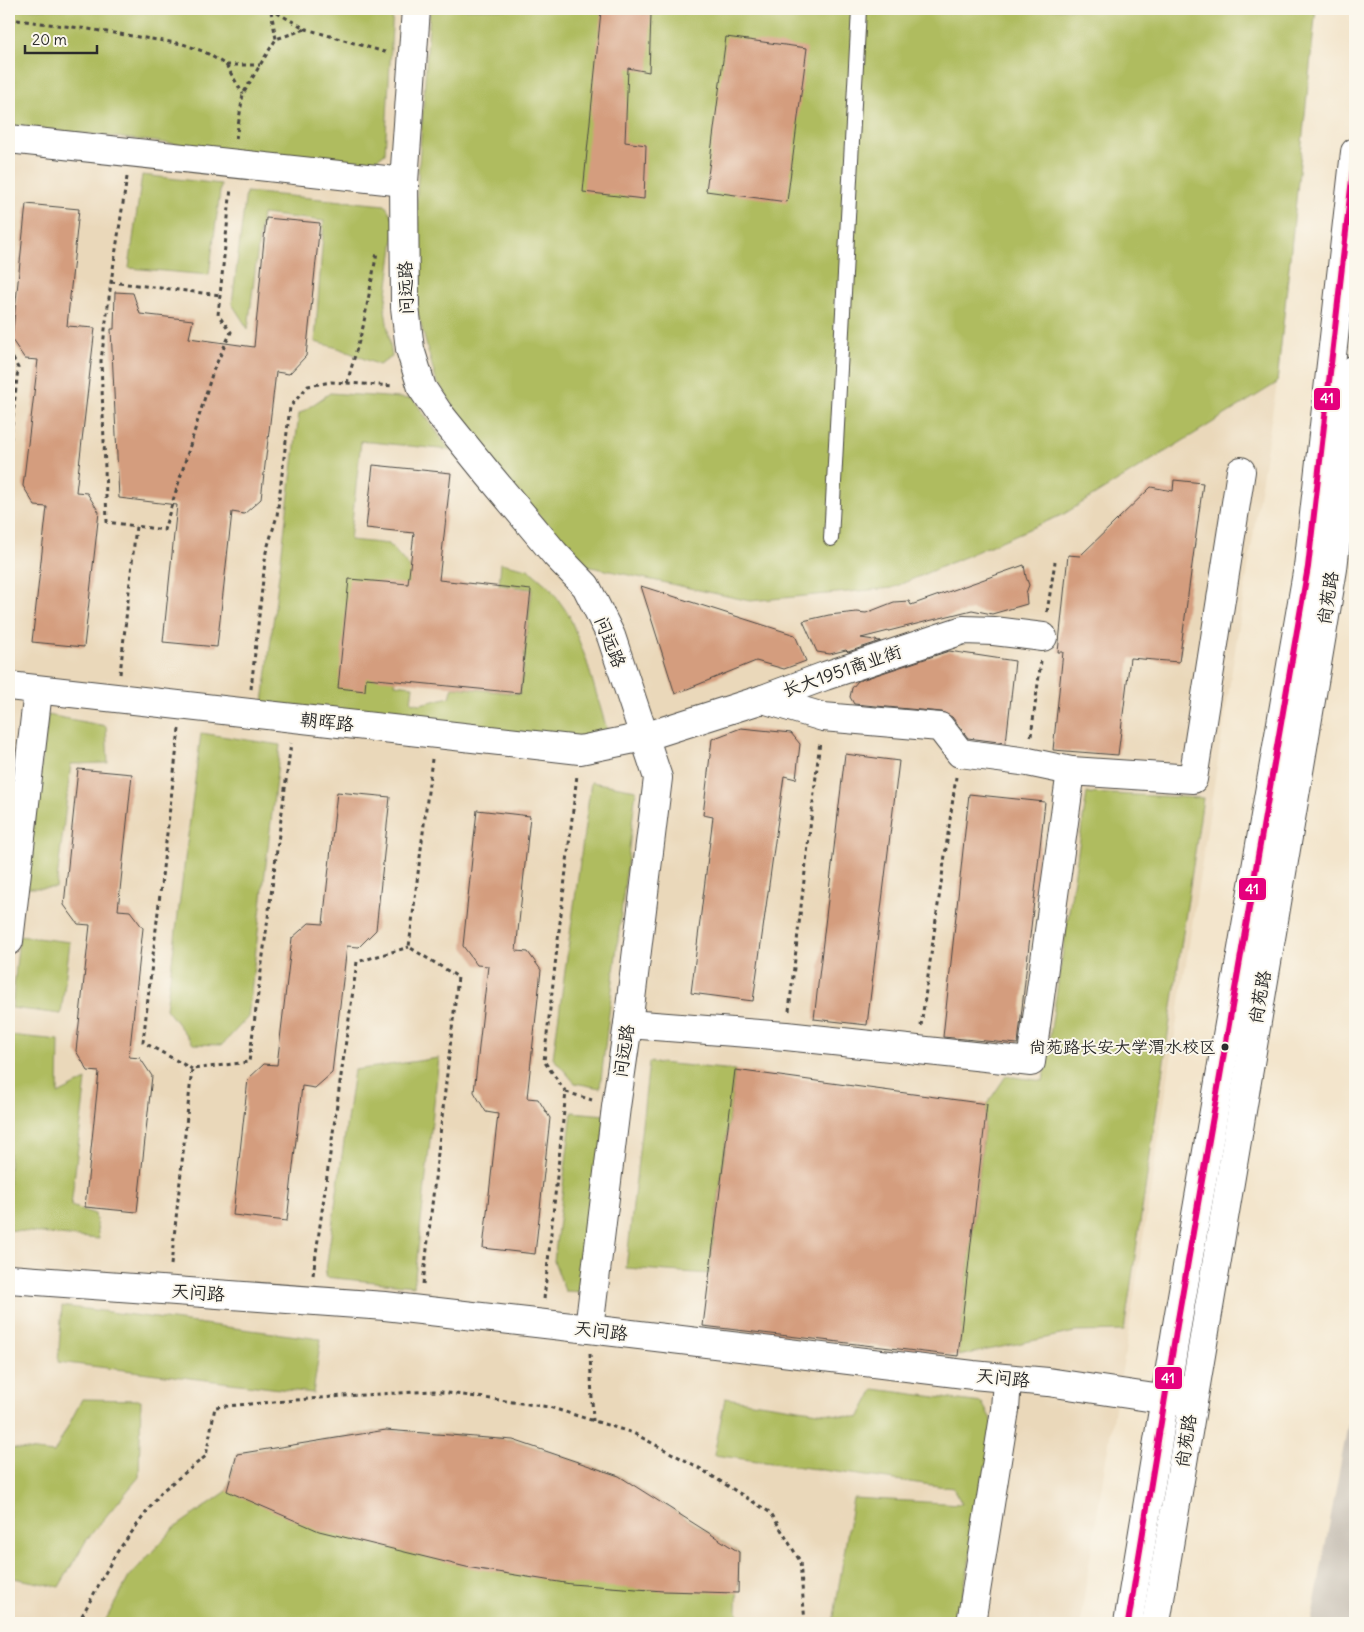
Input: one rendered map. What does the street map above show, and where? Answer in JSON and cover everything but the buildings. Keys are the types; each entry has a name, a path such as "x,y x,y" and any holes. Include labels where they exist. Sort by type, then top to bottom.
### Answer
{"street":[{"name":"问远路","path":"416,9 404,182 405,307 410,349 422,388 438,412 489,475 555,554 586,586 611,636 658,778 589,1329"},
{"path":"9,138 404,182"},
{"name":"尚苑路","path":"1332,569 1355,152"},
{"name":"尚苑路","path":"1128,1623 1179,1402 1332,569 1355,369"},
{"path":"763,699 823,717 940,727 960,753 1028,762 1071,771 1193,779 1241,471"},
{"name":"长大1951商业街","path":"644,737 763,699 825,676 963,630 994,631 1044,638"},
{"name":"朝晖路","path":"9,686 38,691 580,750 644,737"},
{"path":"9,941 38,691"},
{"path":"628,1024 786,1036 1032,1062 1071,771"},
{"name":"天问路","path":"9,1279 420,1310 1007,1379 1048,1382 1179,1402"},
{"path":"971,1623 1005,1410 1007,1379"},
{"name":"尚苑路","path":"1156,1623 1179,1402"}],"lane":[{"path":"831,539 859,9"}],"path":[{"path":"270,9 306,29 386,53 413,55"},
{"path":"270,9 276,39"},
{"path":"9,19 183,44 205,52 226,65 243,94"},
{"path":"131,153 101,361 107,522 164,530 213,371 231,332 218,315 236,141 243,94 276,39 306,29"},
{"path":"226,65 260,65"},
{"path":"111,282 220,295"},
{"path":"9,350 18,368 9,455"},
{"path":"248,714 266,552 277,516 290,407 308,386 332,382 422,388"},
{"path":"118,699 136,526"},
{"path":"181,706 143,1042 192,1069 249,1062 295,719"},
{"path":"786,1036 823,717"},
{"path":"408,947 435,734"},
{"path":"541,1324 566,1092 544,1062 580,750"},
{"path":"918,1051 960,753"},
{"path":"309,1301 357,962 408,947 458,976 420,1310"},
{"path":"168,1290 192,1069"},
{"path":"589,1329 593,1421"},
{"path":"78,1623 115,1556 162,1492 206,1456 216,1407 344,1396 434,1391 548,1407 634,1433 696,1466 771,1513 800,1561 805,1623"}],"shaded area":[{"path":"9,9 1316,9 1277,383 1125,1353 1080,1623 9,1623"},
{"path":"1355,1386 1355,1623 1311,1623"}],"green space":[{"path":"9,9 393,9 385,153 368,166 9,125"},
{"path":"430,9 1316,9 1277,383 1064,514 892,588 750,601 582,565 485,453 436,380 415,303 416,206"},
{"path":"142,175 221,184 209,275 129,268"},
{"path":"246,192 385,205 396,222 385,309 392,357 379,365 338,348 315,342 324,221 262,214 248,329 232,304"},
{"path":"330,393 413,399 450,450 361,441 350,540 389,544 411,569 395,684 413,686 411,702 420,704 450,697 453,687 520,694 532,589 499,585 501,563 528,569 550,588 569,615 586,659 608,733 583,741 263,703 299,414"},
{"path":"48,715 106,726 108,763 71,764 56,888 25,888"},
{"path":"201,733 280,745 248,1017 222,1045 193,1044 166,1009"},
{"path":"591,782 636,790 600,1088 575,1083 553,1058"},
{"path":"1087,793 1203,798 1124,1331 1075,1332 958,1356 987,1104 1006,1076 1043,1081"},
{"path":"19,936 70,942 61,1014 12,1008"},
{"path":"9,1035 59,1040 58,1094 86,1080 71,1206 95,1214 99,1239 9,1230"},
{"path":"439,1058 414,1286 325,1277 354,1070"},
{"path":"649,1062 735,1070 709,1274 626,1268"},
{"path":"572,1112 606,1115 582,1292 565,1291 554,1261"},
{"path":"62,1306 321,1339 313,1393 58,1362"},
{"path":"874,1389 982,1403 996,1428 957,1623 833,1623 853,1498 962,1504 953,1488 714,1455 725,1398 859,1418"},
{"path":"82,1399 141,1400 139,1477 87,1539 59,1587 9,1577 9,1448 54,1453"},
{"path":"386,1430 513,1440 619,1476 739,1552 737,1611 744,1623 104,1623 129,1577 173,1529 227,1491 237,1454"}],"transit line":[{"name":"41","path":"1128,1623 1177,1325 1308,567 1355,152"}],"place":[{"name":"尚苑路长安大学渭水校区","path":"1225,1047"}]}
